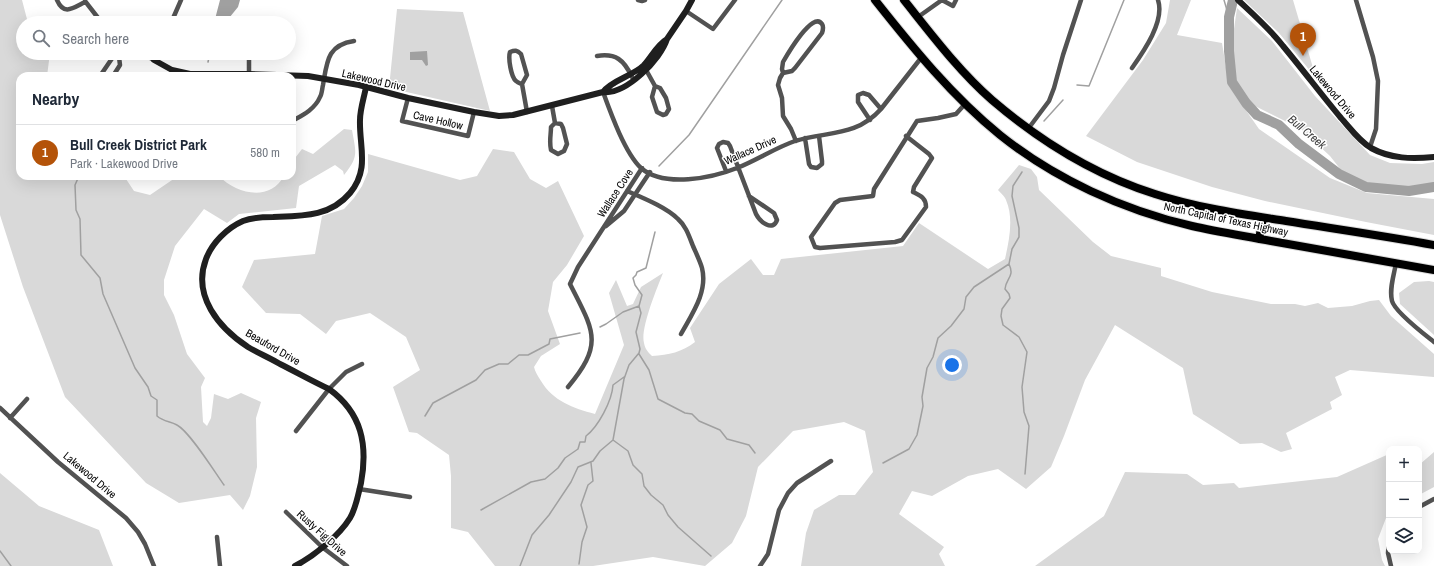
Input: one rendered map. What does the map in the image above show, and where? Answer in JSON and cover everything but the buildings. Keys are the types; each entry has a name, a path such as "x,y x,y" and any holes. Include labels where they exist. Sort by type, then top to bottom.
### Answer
{"highway":[{"name":"North Capital of Texas Highway","path":"875,0 921,58 965,104 1001,135 1024,152 1083,187 1120,203 1191,226 1434,270"},
{"name":"North Capital of Texas Highway","path":"904,0 950,57 992,100 1028,129 1061,151 1097,171 1154,194 1198,206 1263,218 1434,244"},
{"path":"1259,239 1263,218"}],"street":[{"path":"57,0 60,7 64,10 70,9 85,1 97,16"},
{"path":"174,16 181,0"},
{"path":"638,0 645,0"},
{"name":"Lakewood Drive","path":"296,75 366,87 408,98 474,112 499,116 513,115 603,92 608,93 618,89 654,61 692,0"},
{"path":"686,11 713,29 735,0"},
{"path":"918,17 942,0 953,6 956,0"},
{"path":"1028,129 1049,101 1082,0"},
{"path":"1132,68 1144,50 1160,15 1158,0"},
{"name":"Lakewood Drive","path":"1238,0 1283,46 1314,86 1355,134 1370,147 1383,153 1404,158 1434,157"},
{"path":"1356,0 1375,64 1378,81 1376,129 1370,147"},
{"path":"783,73 792,71 795,68 822,33 822,24 819,21 809,25 787,56 782,65 783,73 778,85 782,98 783,116 792,129 796,141"},
{"path":"296,118 314,107 320,97 329,58 334,50 340,45 354,41"},
{"path":"522,84 518,83 514,78 508,58 510,52 512,51 518,51 521,54 527,75 522,84 528,112"},
{"path":"597,56 609,54 617,58 625,65 632,77"},
{"name":"Wallace Drive","path":"603,92 614,122 634,159 642,168 659,177 685,179 698,178 726,172 768,152 805,138 852,129 864,124 882,109 921,58"},
{"path":"103,72 111,60"},
{"path":"116,72 120,65 120,60"},
{"name":"Lakewood Drive","path":"154,60 172,70 181,72"},
{"path":"249,60 249,72"},
{"path":"645,67 655,86 660,88 669,106 668,111 663,115 657,112 652,97 655,86"},
{"name":"Beauford Drive","path":"296,566 322,547 350,518 355,506 364,462 363,444 359,425 350,409 337,395 248,347 227,330 212,313 204,296 202,281 203,267 209,252 218,239 231,228 243,221 255,218 313,215 329,210 351,192 358,180 362,168 363,157 360,119 366,87"},
{"path":"870,120 858,102 858,96 863,93 870,95 882,109"},
{"name":"Cave Hollow","path":"408,98 402,121 468,136 474,112"},
{"path":"906,136 930,154 932,158 914,187 914,192 923,197 926,201 926,207 902,240 895,242 828,248 820,248 815,246 812,237 835,203 840,200 873,196 874,189 906,136 917,121 956,114 965,104"},
{"path":"552,106 555,123"},
{"path":"555,123 561,124 564,128 567,144 564,151 558,154 551,150 549,141 551,137 550,127 555,123"},
{"path":"805,138 809,164 812,167 817,168 822,164 819,136"},
{"path":"726,172 717,148 722,142 728,143 730,146 749,196 758,218 769,226 776,224 777,220 774,214 749,196"},
{"name":"Wallace Cove","path":"568,387 581,371 588,357 591,347 592,334 589,323 570,284 578,267 602,228 642,168"},
{"name":"Wallace Cove","path":"602,228 624,212 650,172"},
{"path":"628,191 670,212 679,219 686,229 702,267 702,288 698,302 681,334"},
{"path":"1396,263 1392,289 1392,302 1398,310 1434,342"},
{"path":"296,431 328,390 346,372 362,364"},
{"path":"10,418 28,399"},
{"name":"Lakewood Drive","path":"0,408 58,462 126,518 138,532 145,544 154,566"},
{"path":"760,566 768,554 779,510 788,493 798,484 831,461"},
{"path":"359,489 410,497"},
{"path":"1422,505 1434,499"},
{"name":"Rusty Fig Drive","path":"286,512 322,547 347,566"},
{"path":"217,537 220,566"},
{"path":"1388,554 1391,566"}],"shaded area":[{"path":"0,0 22,0 26,16 16,16 16,60 49,60 48,72 16,72 16,180 127,180 134,191 150,195 172,180 224,180 243,191 262,192 270,190 281,180 296,180 296,157 302,149 313,154 344,129 352,130 355,144 355,154 349,169 344,175 343,171 335,165 299,186 296,208 239,214 227,223 204,209 175,246 164,280 164,295 174,315 187,354 205,378 201,387 203,422 207,426 211,418 214,394 228,399 241,393 261,402 256,418 257,467 250,496 243,510 230,495 179,503 146,483 65,397 23,287 0,215"},
{"path":"220,0 240,0 238,7 231,16 216,16"},
{"path":"1170,0 1191,0 1177,35 1222,43 1229,86 1259,129 1330,178 1367,193 1434,199 1434,235 1265,201 1212,187 1137,162 1086,136 1143,60 1166,23"},
{"path":"1244,0 1293,0 1316,78 1279,33"},
{"path":"1237,8 1272,41 1315,96 1370,155 1390,163 1422,164 1434,162 1434,189 1430,184 1407,189 1371,185 1345,175 1330,156 1301,129 1249,103 1232,79 1234,29"},
{"path":"397,9 463,12 490,111 389,88"},
{"path":"427,51 428,65 426,66 422,60 410,60 410,52"},
{"path":"493,149 514,152 530,179 546,188 558,181 584,236 567,265 553,282 548,311 560,344 541,356 534,367 551,394 564,403 595,414 624,345 609,293 616,280 627,306 633,304 641,287 663,273 644,328 644,345 652,356 675,352 695,342 690,328 719,284 751,259 763,275 774,275 781,259 903,246 919,223 988,269 1005,259 1009,237 1010,214 1003,195 998,190 1019,165 1031,169 1037,177 1039,190 1093,242 1111,256 1161,268 1161,276 1212,292 1271,304 1295,304 1305,306 1318,303 1328,308 1352,306 1379,300 1391,316 1434,354 1434,377 1350,370 1335,377 1342,395 1330,402 1332,409 1286,433 1292,449 1281,452 1262,443 1240,444 1193,414 1183,368 1115,325 1085,380 1051,467 1026,489 998,469 968,476 932,496 912,491 899,514 944,547 939,554 945,566 801,566 806,533 814,510 839,495 855,495 873,472 865,431 844,422 793,431 758,467 746,516 732,543 705,566 653,557 593,566 495,566 468,532 451,528 451,476 449,455 417,433 409,432 393,387 420,370 406,337 370,313 336,321 326,334 300,314 266,313 242,287 254,260 315,254 322,216 344,209 354,198 362,186 368,172 368,154 460,180 477,176"},
{"path":"1414,282 1434,282 1434,335 1400,304 1399,293"},
{"path":"1434,452 1434,487 1422,493 1422,482 1422,462"},
{"path":"1386,455 1386,518 1378,539 1382,560 1385,566 1035,566 1104,516 1125,472 1187,474 1203,485 1234,483 1239,488 1337,477"},
{"path":"0,473 39,506 99,530 113,566 0,566"}],"waterway":[{"path":"659,166 689,135 782,0"},
{"path":"1077,85 1089,86 1124,0"},
{"path":"1224,0 1229,17"},
{"name":"Bull Creek","path":"1233,0 1229,17 1229,51 1232,82 1246,103 1257,115 1279,125 1299,144 1339,174 1366,187 1409,191 1434,187"},
{"path":"1044,121 1063,100"},
{"path":"883,463 909,449 917,435 923,406 922,397 927,368 933,357 938,338 951,326 964,309 966,297 974,287 1009,264 1012,249 1019,237 1019,228 1012,196 1013,186 1022,172"},
{"path":"77,180 75,185 76,210 80,219 81,255 100,278 103,294 135,368 148,387 151,396 157,400 157,416 177,425 188,435 224,485"},
{"path":"520,566 532,535 549,515 571,482 578,467 593,461 600,451 613,440 624,379 629,365 639,353 640,349 636,332 641,313 639,306 642,295 635,285 633,278 637,272 646,268 655,232"},
{"path":"1009,264 1011,268 1011,275 1005,289 1010,298 1002,309 1001,316 1003,325 1019,337 1027,352 1022,387 1024,412 1029,426 1025,474"},
{"path":"600,327 623,312 639,306"},
{"path":"425,416 433,403 476,380 485,370 499,364 508,364 519,355 528,355 549,344 550,339 580,333"},
{"path":"639,354 649,370 658,399 685,413 692,414 699,421 720,430 727,439 749,445 755,453"},
{"path":"481,510 531,482 545,479 558,468 565,458 578,449 580,442 585,442 586,436 591,432 604,413 613,385 624,377"},
{"path":"613,440 628,451 633,465 642,474 644,486 651,495 663,505 668,515 678,527 711,556"},
{"path":"579,564 582,542 587,527 581,505 588,485 593,481 591,463"},
{"path":"0,551 11,566"}],"place":[{"name":"Bull Creek District Park","path":"1303,56"}]}
